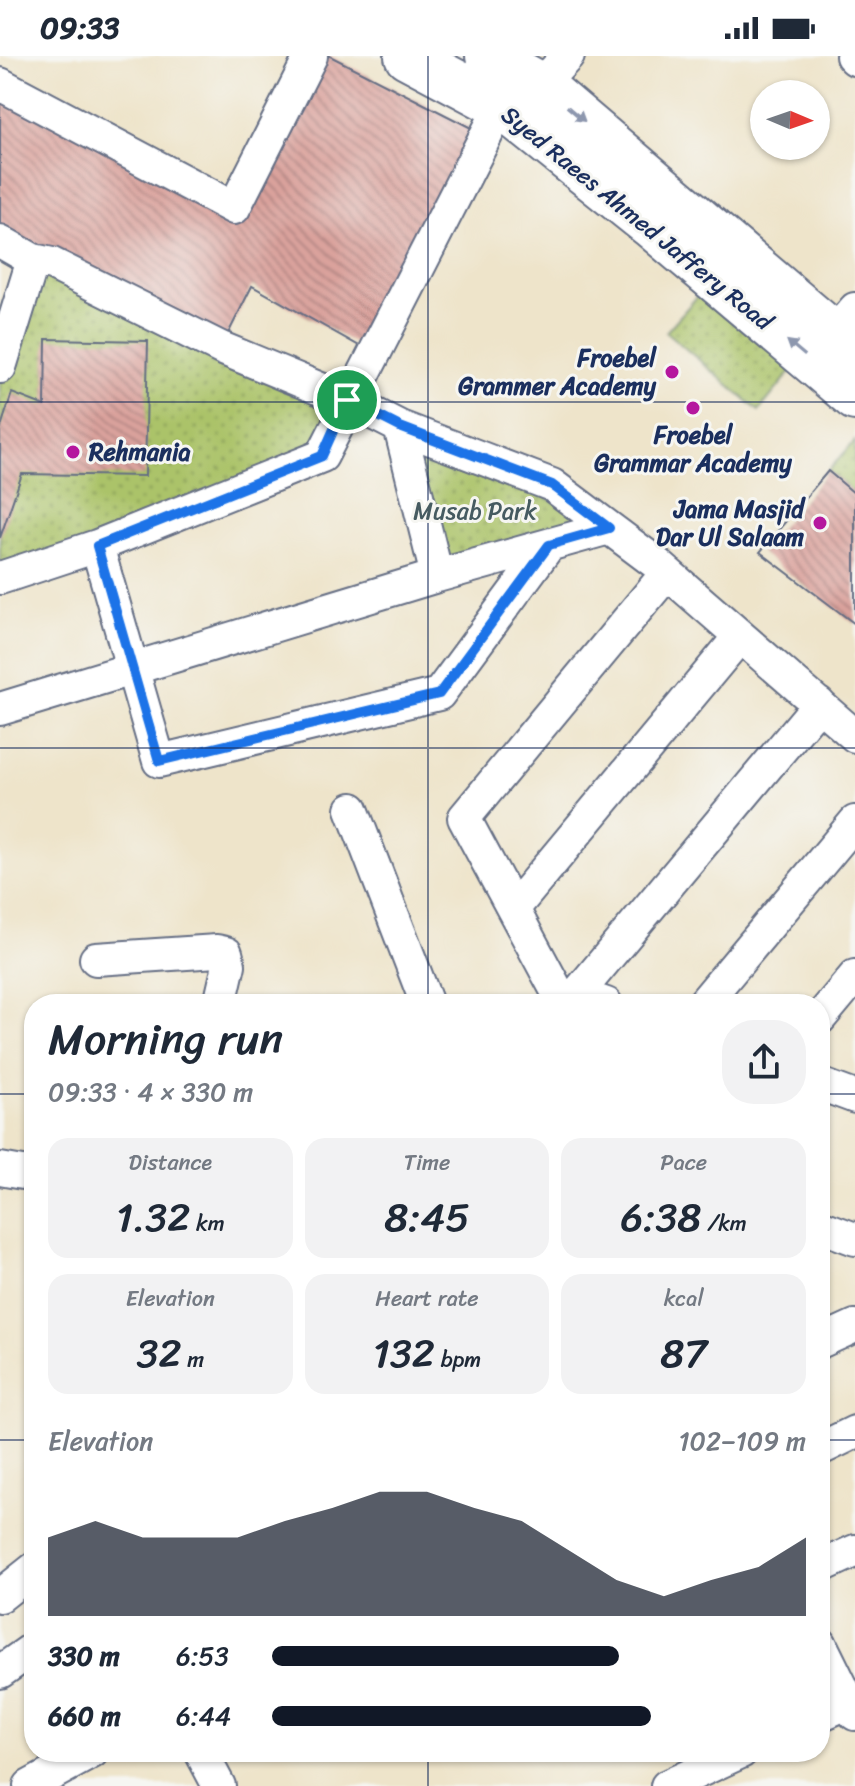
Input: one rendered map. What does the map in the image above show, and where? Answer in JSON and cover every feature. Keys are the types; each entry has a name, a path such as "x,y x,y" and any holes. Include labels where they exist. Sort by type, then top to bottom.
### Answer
{"main road":[{"name":"Syed Raees Ahmed Jaffery Road","path":"407,56 501,106 650,225 855,398"},
{"name":"Syed Raees Ahmed Jaffery Road","path":"488,56 554,71 848,331"}],"street":[{"path":"0,84 234,208 311,56"},
{"path":"0,578 97,546 322,456 347,400 501,106"},
{"path":"0,241 33,260 52,264 221,348 347,400 400,427 552,485 667,573 855,736"},
{"path":"0,367 33,260"},
{"path":"400,427 437,576"},
{"path":"0,709 437,576 609,528"},
{"path":"97,546 159,761 439,694 549,545"},
{"path":"559,994 464,818 667,573"},
{"path":"513,909 740,636"},
{"path":"596,994 819,704"},
{"path":"352,809 423,994"},
{"path":"711,994 855,822"},
{"path":"96,959 217,951 226,953 229,965 222,994"},
{"path":"830,1006 855,976"},
{"path":"830,1088 855,1097"},
{"path":"0,1169 24,1173"},
{"path":"830,1230 855,1239"},
{"path":"830,1337 855,1326"},
{"path":"830,1444 855,1432"},
{"path":"830,1562 855,1551"},
{"path":"0,1596 24,1577"},
{"path":"0,1672 24,1655"},
{"path":"830,1713 852,1708 836,1657"},
{"path":"30,1786 74,1762"},
{"path":"206,1762 219,1786"},
{"path":"667,1786 719,1762"}],"green space":[{"path":"33,260 347,400 322,456 0,578 0,367"},
{"path":"702,291 794,368 759,411 666,332"},
{"name":"Musab Park","path":"400,427 609,528 437,576"},
{"path":"855,441 855,494 828,471"}],"building":[{"path":"311,56 330,56 485,135 372,353 252,286 221,348 0,240 0,84 234,208"},
{"name":"Rehmania","path":"46,339 148,341 145,476 22,474 0,538 0,430 12,393 45,406"},
{"name":"Jama Masjid Dar Ul Salaam","path":"828,471 855,494 855,624 760,552"}],"place":[{"name":"Froebel Grammer Academy","path":"672,372"},
{"name":"Froebel Grammar Academy","path":"693,408"},
{"name":"Rehmania","path":"73,452"},
{"name":"Jama Masjid Dar Ul Salaam","path":"820,523"}],"route":[{"path":"347,400 400,427 552,485 609,528 549,545 439,694 159,761 97,546 322,456 347,400"}]}
